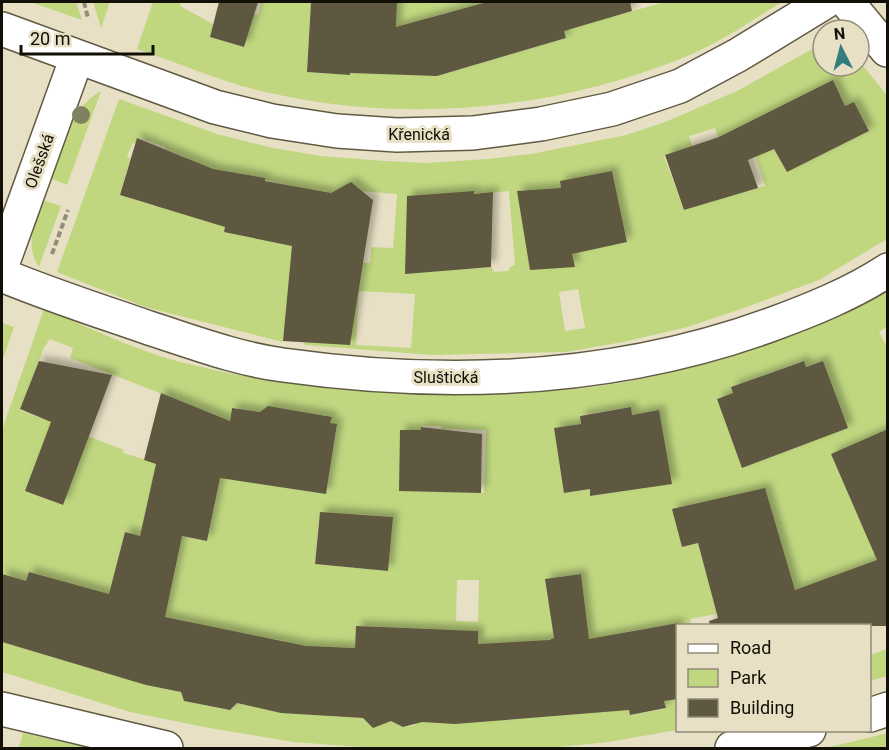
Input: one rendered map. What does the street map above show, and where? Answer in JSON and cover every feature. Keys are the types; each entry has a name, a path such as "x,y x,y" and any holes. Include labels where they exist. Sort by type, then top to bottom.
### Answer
{"street":[{"name":"Křenická","path":"2,29 215,107 272,121 337,131 397,135 473,133 541,124 612,109 680,86 738,55 825,2"},
{"path":"847,2 888,50"},
{"name":"Olešská","path":"2,265 77,57"},
{"name":"Sluštická","path":"2,275 39,291 224,353 282,365 453,378 547,375 589,370 682,352 736,337 804,312 866,284 888,270"},
{"path":"2,709 166,748"},
{"path":"871,715 888,709"},
{"path":"732,748 800,732"}],"green space":[{"path":"30,2 76,2 82,20"},
{"path":"93,2 110,2 101,28"},
{"path":"153,2 181,2 180,6 213,24 211,37 244,47 254,14 258,15 261,4 257,2 311,2 307,72 350,75 350,71 395,33 397,2 487,2 432,17 448,73 566,38 556,5 568,2 601,2 615,16 665,2 782,2 738,30 692,54 588,89 534,100 479,107 424,109 369,108 315,102 261,91 214,77 137,49"},
{"path":"811,50 811,78 871,78 871,76 887,95 887,239 819,280 741,309 688,327 566,352 432,355 304,345 306,314 287,309 283,342 145,307 57,272 119,99 217,134 273,148 321,156 426,163 531,154 626,135 665,122 737,91","holes":["833,81 845,106 854,102 869,131 803,164","715,128 724,153 752,145 765,186 684,210 664,156 692,146 689,136","139,138 185,157 178,176 154,206 120,195 130,159 127,156 133,143 137,143","612,171 627,242 575,253 560,182","238,173 290,186 277,241","360,191 397,194 393,248 371,247 370,263 346,261","509,191 515,265 511,266 508,271 494,272 492,267 460,269 474,194","578,289 585,328 565,331 559,292","359,291 415,294 411,348 356,345"]},
{"path":"101,91 67,185 50,178 74,118 90,99"},
{"path":"42,200 61,206 39,267 32,250 32,234"},
{"path":"887,290 887,327 879,332 887,347 887,565 803,587 736,610 690,619 691,624 676,624 673,631 671,624 626,632 627,639 615,643 630,715 665,709 664,701 676,699 676,730 609,742 549,748 372,748 293,742 130,712 2,672 2,642 87,667 49,578 29,572 26,581 2,574 2,430 44,309 116,340 189,364 298,384 408,393 541,391 626,382 729,355 847,310","holes":["50,339 73,348 70,358 185,403 162,464 123,453 124,450 20,410 44,348","803,361 806,367 823,361 821,438 769,458 717,399 733,393 731,387","631,407 632,415 659,410 644,488 591,496 590,489 565,493 554,428 581,424 580,415","232,408 260,412 304,412 309,420 316,421 318,414 331,417 330,423 337,425 326,494 221,477","422,426 441,426 441,429 486,430 484,493 420,491","79,463 62,505 25,491","151,489 215,504 207,541 171,534 120,552 125,532 140,536","673,509 747,563 706,573 698,543 682,547","357,514 392,517 388,571 315,564 319,518 356,522","580,574 583,597 548,602 545,579","457,580 479,580 478,622 456,621","161,616 195,623 195,627 285,641 271,710 237,703 230,710 184,701 181,692 147,685","356,626 395,628 419,722 408,727 389,719 369,724 363,718 328,716 332,647 355,648","568,638 514,719 549,639"]},
{"path":"2,323 14,327 2,362"},
{"path":"887,649 887,676 871,681 871,655"},
{"path":"23,733 90,748 19,747"},
{"path":"887,733 887,748 825,748 884,734"}],"building":[{"path":"219,2 258,2 244,47 210,37"},
{"path":"311,2 397,2 396,27 487,2 630,2 632,11 564,31 566,38 437,76 350,73 350,75 307,72"},
{"path":"833,80 845,106 854,102 869,131 787,172 774,149 748,160 758,188 684,210 665,155 719,137"},
{"path":"137,138 213,169 265,178 265,181 331,193 351,182 373,200 350,345 283,341 292,246 224,232 225,227 120,195"},
{"path":"612,171 627,242 572,254 575,267 530,270 517,191 561,188 560,181"},
{"path":"474,191 474,194 493,192 491,267 405,274 407,196"},
{"path":"39,361 112,375 63,505 25,491 51,422 20,409"},
{"path":"804,361 806,367 823,361 848,428 742,468 717,399 733,393 731,387"},
{"path":"161,393 230,421 232,408 260,412 268,406 332,417 330,423 337,424 326,494 220,478 207,541 182,536 165,617 306,646 355,648 356,626 478,631 478,644 549,640 554,638 545,579 581,574 589,639 678,623 676,624 676,699 664,701 666,708 630,715 629,710 455,724 422,722 403,727 391,721 373,728 363,718 281,713 237,703 230,710 184,701 181,692 146,685 2,642 2,574 26,581 29,572 109,594 125,532 140,536 156,464 144,460"},
{"path":"631,407 632,415 659,410 672,484 590,496 590,489 564,493 554,428 581,424 580,416"},
{"path":"421,427 482,434 481,493 399,491 400,430 421,430"},
{"path":"888,429 888,626 871,626 871,624 710,624 709,621 718,618 698,543 682,547 672,509 765,488 795,590 877,560 831,454"},
{"path":"320,512 393,517 388,571 315,564"}]}
